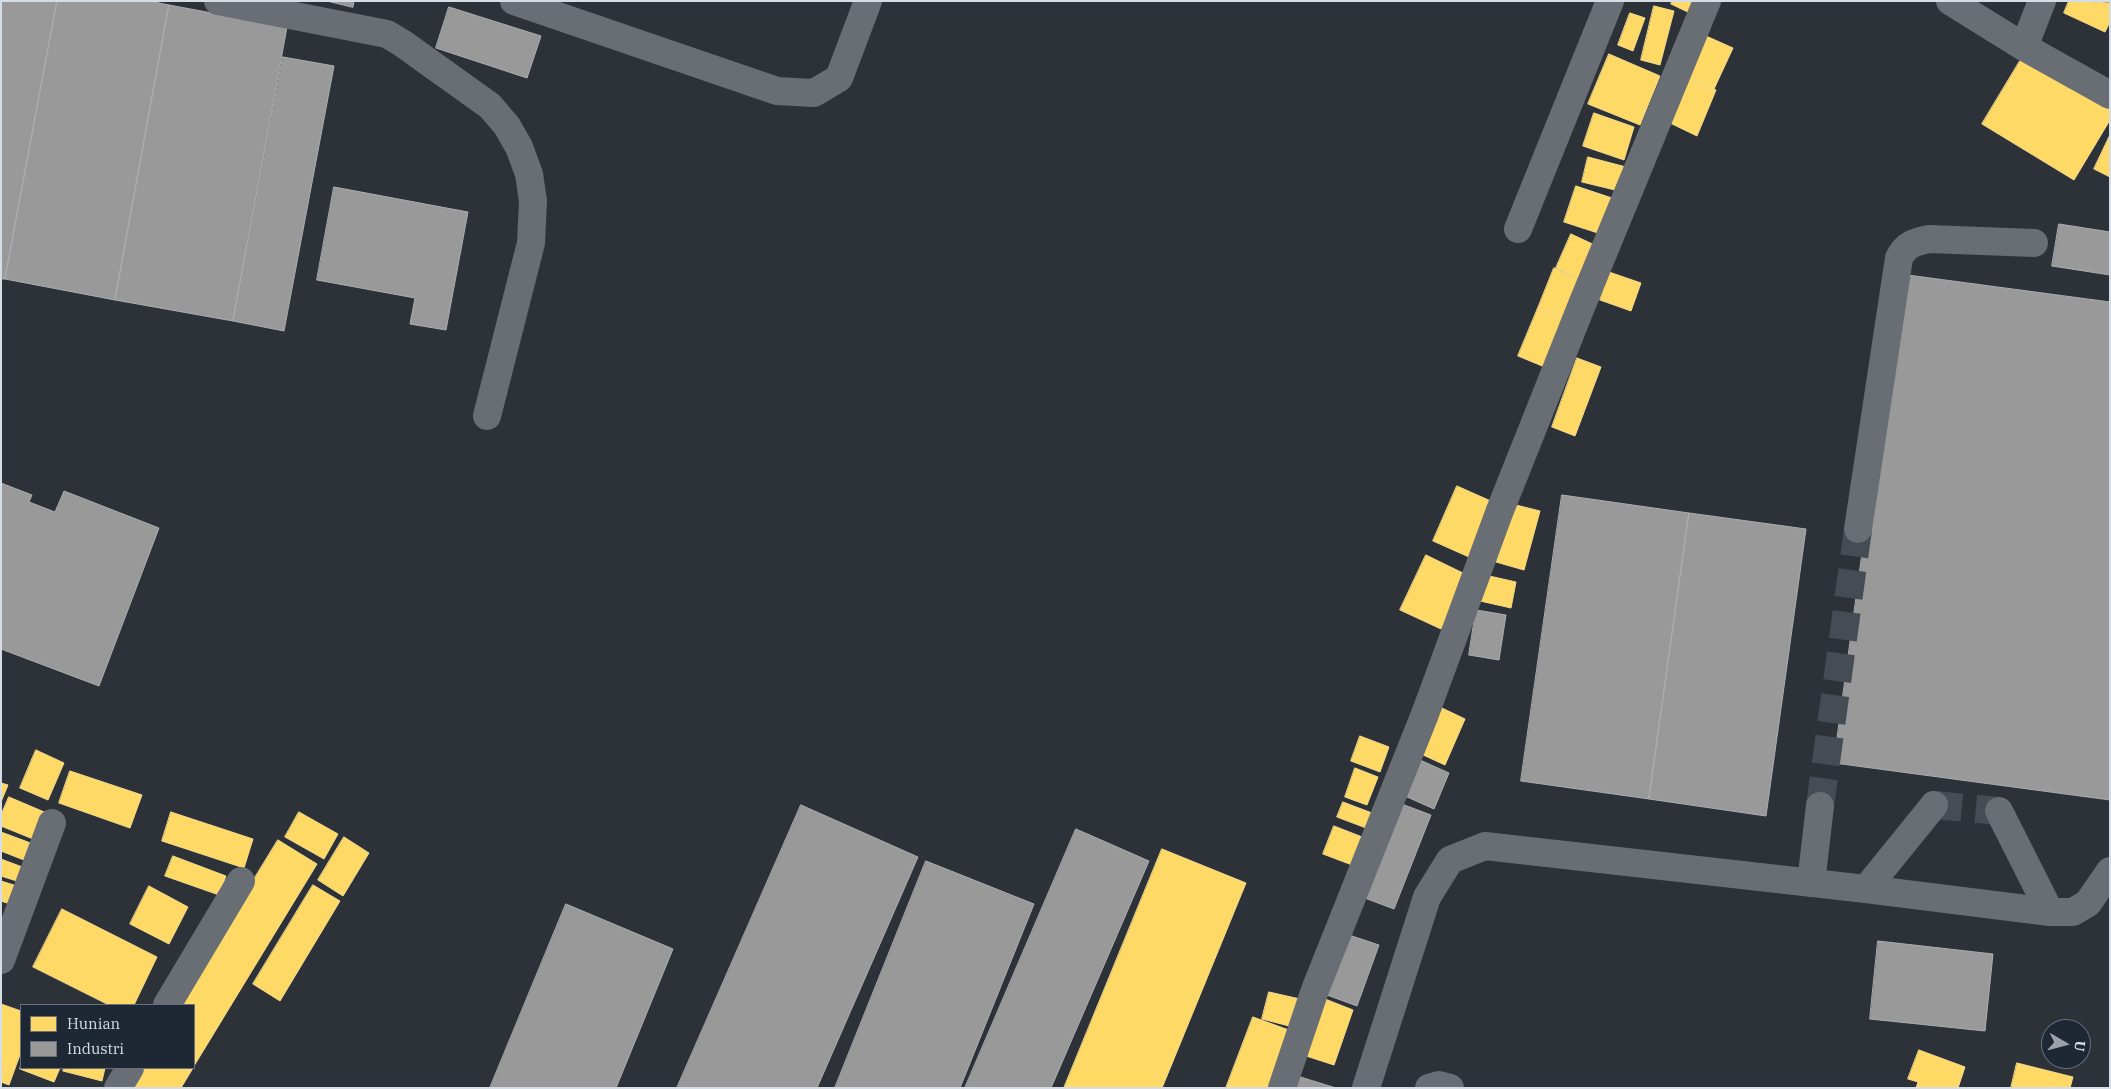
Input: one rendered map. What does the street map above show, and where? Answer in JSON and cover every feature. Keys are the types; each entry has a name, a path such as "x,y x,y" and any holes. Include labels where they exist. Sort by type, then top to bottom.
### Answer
{"street":[{"path":"218,1 387,34 490,106 507,126 519,147 529,174 533,201 531,243 487,416"},
{"path":"514,1 777,91 814,93 839,78 868,1"},
{"path":"1518,229 1610,1"},
{"path":"1282,1088 1315,990 1425,714 1499,513 1707,1"},
{"path":"1950,1 2024,47 2110,95"},
{"path":"2024,47 2042,1"},
{"path":"1858,530 1899,258 1904,248 1916,242 1929,239 2034,243"},
{"path":"1866,889 1934,804"},
{"path":"1811,883 1820,806"},
{"path":"1999,811 2050,912"},
{"path":"1,960 52,823"},
{"path":"1366,1088 1426,897 1450,860 1485,846 2050,912 2073,912 2088,903 2110,871"},
{"path":"168,1004 240,881"},
{"path":"118,1088 129,1069"},
{"path":"1429,1088 1439,1085 1450,1088"}],"building: Hunian":[{"path":"1672,1 1703,1 1696,16 1671,4"},
{"path":"2069,1 2110,3 2110,22 2105,32 2064,13"},
{"path":"1654,6 1674,11 1660,65 1641,60"},
{"path":"1630,13 1645,18 1633,51 1618,45"},
{"path":"1706,36 1733,48 1714,89 1688,78"},
{"path":"1609,54 1660,76 1640,125 1588,104"},
{"path":"2023,56 2110,109 2110,120 2074,180 1982,124"},
{"path":"1688,78 1716,90 1697,136 1668,122"},
{"path":"1594,113 1634,127 1624,160 1583,146"},
{"path":"2110,135 2110,177 2094,169"},
{"path":"1588,157 1626,167 1619,191 1582,182"},
{"path":"1576,186 1618,200 1607,236 1564,222"},
{"path":"1571,234 1599,247 1583,281 1556,268"},
{"path":"1554,268 1583,281 1567,321 1538,308"},
{"path":"1609,272 1641,283 1631,311 1600,300"},
{"path":"1538,308 1567,321 1547,368 1518,356"},
{"path":"1577,358 1601,367 1575,436 1552,427"},
{"path":"1457,486 1493,502 1469,557 1433,541"},
{"path":"1512,504 1540,511 1524,570 1496,562"},
{"path":"1426,555 1467,575 1441,629 1400,610"},
{"path":"1485,575 1516,582 1511,608 1480,601"},
{"path":"1442,708 1465,719 1445,765 1421,754"},
{"path":"1360,736 1389,747 1380,772 1351,761"},
{"path":"36,750 64,763 48,800 20,788"},
{"path":"1355,768 1378,777 1367,805 1345,797"},
{"path":"70,771 142,795 130,828 59,803"},
{"path":"1,783 8,785 1,802"},
{"path":"9,797 49,814 38,841 1,826 1,815"},
{"path":"1343,802 1372,813 1366,828 1337,817"},
{"path":"171,812 253,839 244,868 162,841"},
{"path":"299,812 338,834 324,859 285,837"},
{"path":"1334,826 1370,840 1360,868 1323,854"},
{"path":"1,832 36,845 29,862 1,851"},
{"path":"344,837 369,853 343,896 318,880"},
{"path":"278,840 317,864 195,1064 195,1004 178,1004"},
{"path":"1162,849 1246,883 1162,1088 1064,1088"},
{"path":"173,856 226,876 219,895 165,876"},
{"path":"1,859 25,868 20,882 1,876"},
{"path":"1,881 17,886 10,904 1,901"},
{"path":"313,885 340,901 280,1001 253,984"},
{"path":"149,886 188,907 169,944 130,924"},
{"path":"62,909 157,957 134,1004 107,1004 33,967"},
{"path":"1269,992 1300,999 1293,1027 1262,1019"},
{"path":"1320,997 1353,1010 1334,1065 1300,1054"},
{"path":"1,1004 20,1011 20,1055 9,1085 1,1082"},
{"path":"1253,1017 1297,1033 1277,1088 1226,1088"},
{"path":"1919,1050 1965,1067 1958,1088 1916,1088 1918,1082 1908,1079"},
{"path":"2017,1063 2073,1077 2070,1088 2011,1088"},
{"path":"20,1069 60,1069 54,1082"},
{"path":"64,1069 105,1069 102,1081 63,1071"},
{"path":"138,1069 192,1069 181,1088 127,1088"}],"building: Industri":[{"path":"1,1 57,1 5,279 1,279"},
{"path":"57,1 149,1 169,5 115,300 5,279"},
{"path":"327,1 354,1 353,7"},
{"path":"169,5 287,27 233,321 115,300"},
{"path":"449,7 541,36 527,78 436,48"},
{"path":"283,57 334,66 284,331 233,321"},
{"path":"334,187 468,212 446,330 410,324 415,298 317,280"},
{"path":"2059,224 2110,232 2110,275 2052,266"},
{"path":"1900,274 2110,302 2110,800 1834,763"},
{"path":"1,483 32,495 29,502 55,512 64,491 159,528 99,686 1,649"},
{"path":"1562,495 1689,513 1649,799 1521,781"},
{"path":"1689,513 1806,529 1766,816 1649,799"},
{"path":"1476,610 1506,615 1499,660 1469,655"},
{"path":"1420,760 1449,773 1434,809 1405,796"},
{"path":"1399,803 1431,815 1394,909 1362,897"},
{"path":"801,805 918,857 817,1088 677,1088"},
{"path":"1076,829 1149,861 1051,1088 965,1088"},
{"path":"926,861 1034,904 960,1088 835,1088"},
{"path":"566,904 673,949 616,1088 490,1088"},
{"path":"1349,935 1379,945 1357,1006 1327,995"},
{"path":"1878,941 1993,954 1985,1031 1870,1019"},
{"path":"1294,1075 1336,1088 1290,1088"}],"tunnel":[{"path":"1820,806 1858,529"},
{"path":"1934,805 1999,811"}]}
